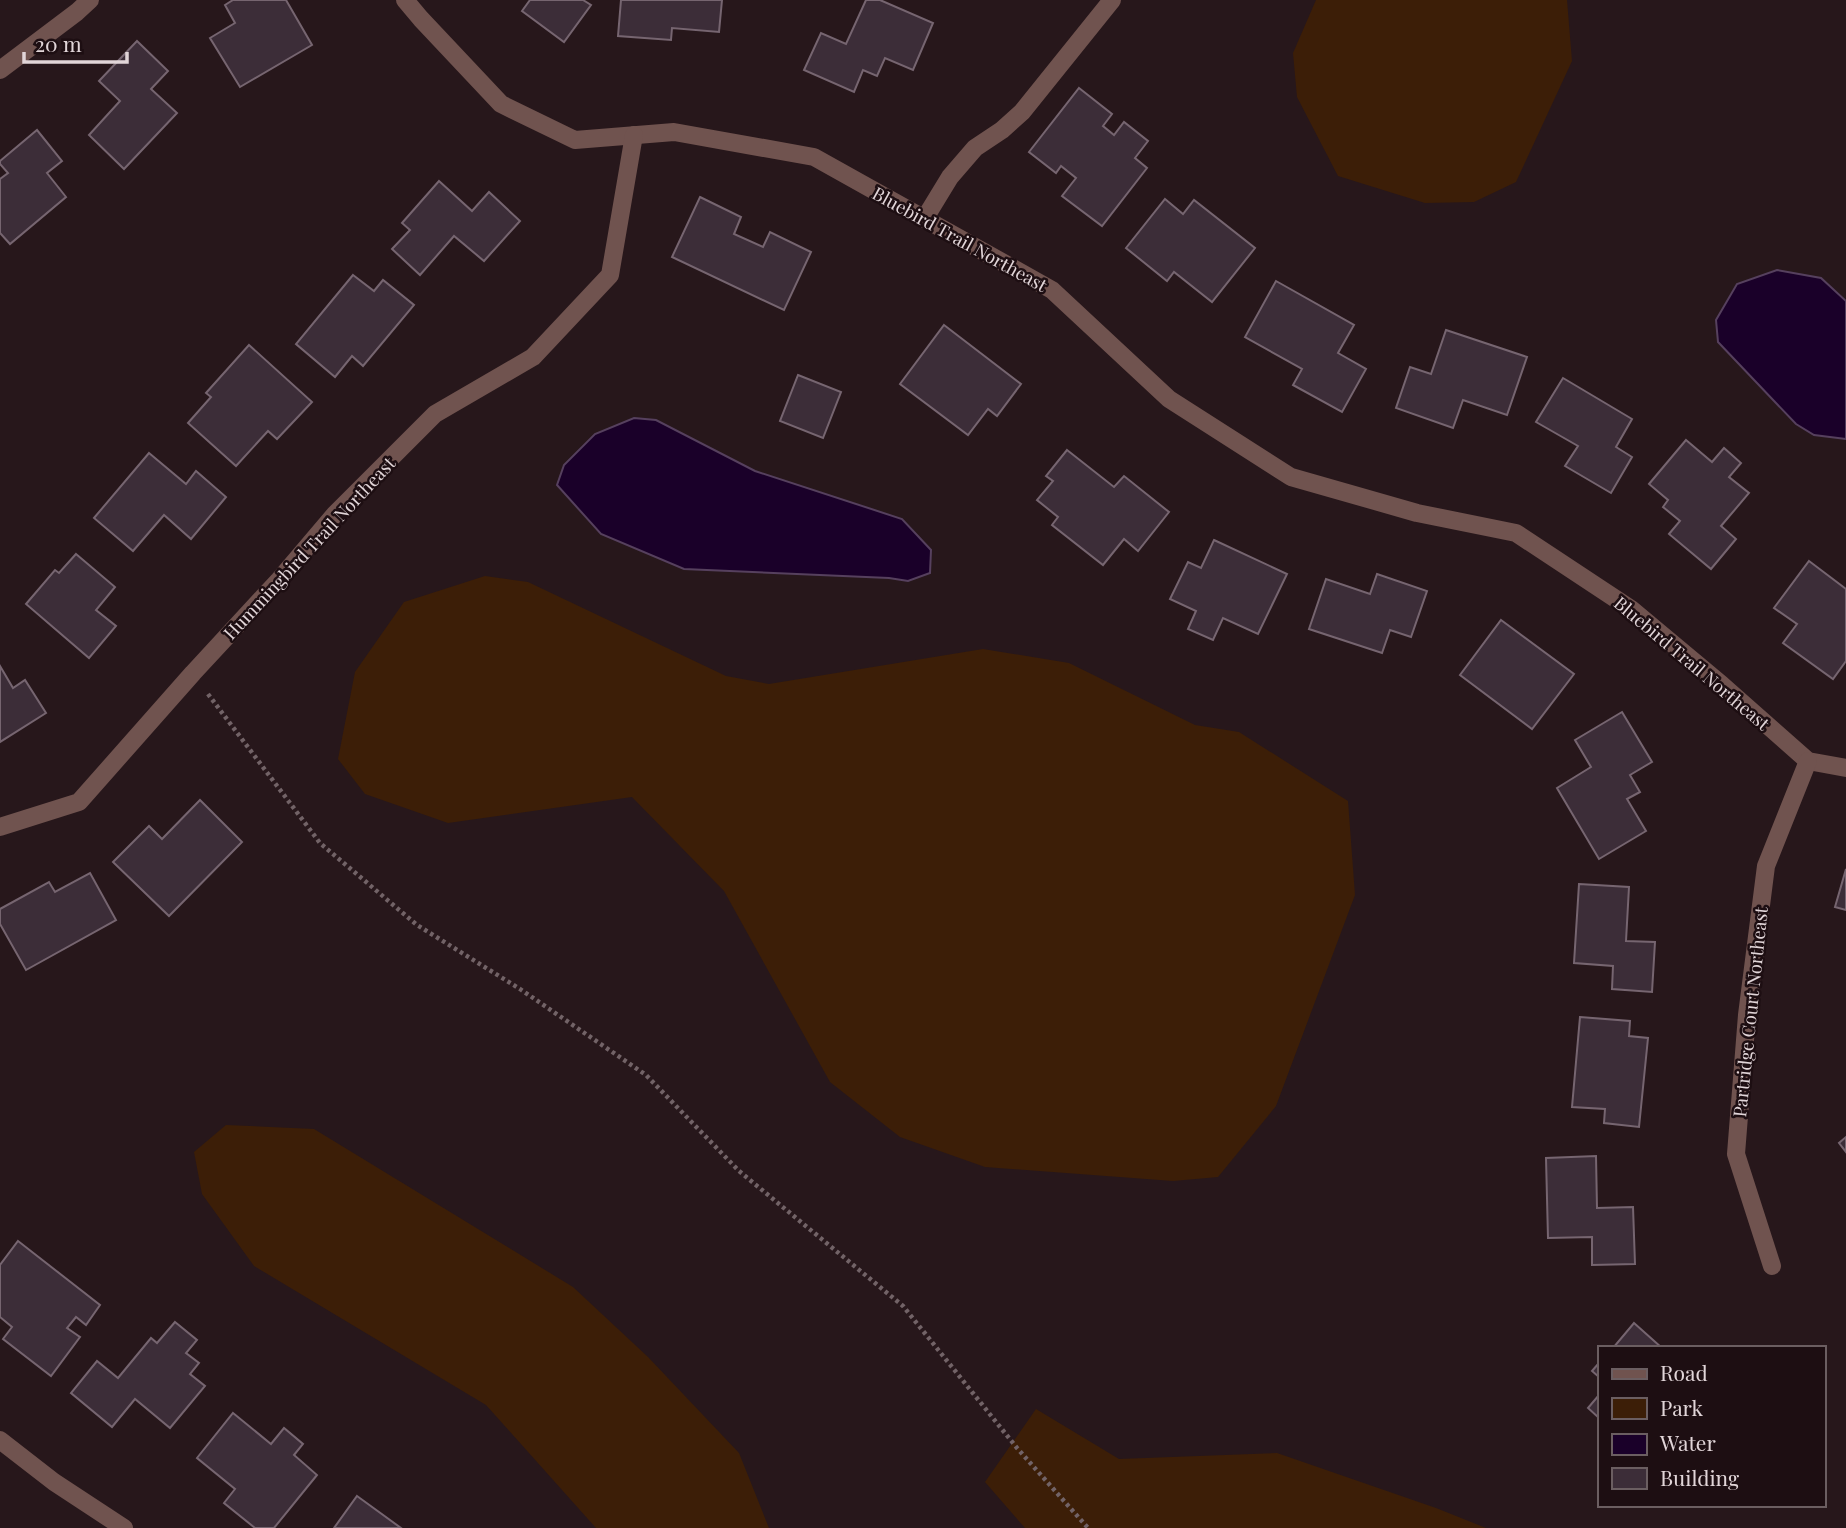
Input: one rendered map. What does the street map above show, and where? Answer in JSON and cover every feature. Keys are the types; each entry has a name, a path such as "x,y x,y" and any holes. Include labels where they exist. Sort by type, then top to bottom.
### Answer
{"street":[{"path":"0,70 90,0"},
{"name":"Bluebird Trail Northeast","path":"405,0 501,104 575,140 674,132 814,157 1052,290 1169,399 1291,477 1417,513 1516,533 1631,609 1808,761"},
{"path":"925,218 950,177 975,148 1002,130 1022,112 1112,0"},
{"name":"Hummingbird Trail Northeast","path":"0,827 79,802 335,514 435,414 533,357 610,275 634,135"},
{"path":"1808,761 1846,768"},
{"name":"Partridge Court Northeast","path":"1772,1266 1736,1154 1747,1015 1766,866 1808,761"},
{"path":"0,1440 54,1482 124,1528"}],"path":[{"path":"193,673 320,843 417,925 520,989 646,1075 739,1171 903,1306 1017,1447 1088,1528"}],"green space":[{"path":"1316,0 1567,0 1572,61 1516,182 1474,202 1425,203 1338,176 1297,97 1293,53"},
{"path":"485,576 528,582 726,676 769,684 983,649 1069,663 1195,725 1239,732 1348,801 1355,895 1276,1106 1218,1177 1173,1181 985,1167 900,1137 830,1082 724,891 632,797 448,823 365,794 338,759 355,672 404,602"},
{"path":"226,1125 314,1129 573,1287 648,1357 739,1453 769,1528 596,1528 486,1405 254,1266 202,1194 194,1152"},
{"path":"1036,1409 1119,1459 1277,1453 1486,1528 1025,1528 985,1482"}],"water":[{"path":"1777,270 1821,278 1846,301 1846,439 1814,435 1796,424 1718,342 1716,320 1737,284"},
{"path":"634,418 656,420 755,471 902,519 931,550 930,573 908,581 684,569 601,534 557,485 564,465 595,434"}],"building":[{"path":"233,0 286,0 312,45 240,87 210,38 235,23 225,5"},
{"path":"530,0 583,0 591,5 564,42 522,11"},
{"path":"621,0 722,0 719,32 672,28 671,40 618,36"},
{"path":"866,0 880,0 933,23 913,70 885,58 877,76 863,70 854,92 804,70 821,33 846,44"},
{"path":"137,41 168,71 151,89 177,113 124,169 89,135 120,101 99,81"},
{"path":"1079,88 1112,114 1103,126 1114,135 1124,122 1148,141 1135,158 1147,168 1102,226 1062,196 1076,178 1061,166 1056,173 1029,152"},
{"path":"37,130 62,161 47,173 66,197 10,244 0,233 0,179 8,173 0,161"},
{"path":"439,181 472,211 489,192 520,221 484,261 454,236 420,275 392,249 410,230 402,223"},
{"path":"700,197 741,217 734,234 763,247 770,232 811,252 784,310 672,257"},
{"path":"1165,199 1183,214 1194,200 1255,248 1212,302 1174,272 1167,281 1126,248"},
{"path":"353,275 374,291 383,280 414,305 363,366 352,356 335,377 296,344"},
{"path":"1276,281 1354,325 1338,353 1366,369 1342,412 1293,385 1302,369 1245,337"},
{"path":"944,325 1021,384 997,416 988,409 968,435 900,384"},
{"path":"1446,330 1527,357 1507,415 1463,400 1453,428 1396,408 1410,367 1431,374"},
{"path":"249,345 312,402 277,439 268,431 236,466 188,423 211,397 206,393"},
{"path":"798,375 841,392 823,438 780,421"},
{"path":"1563,378 1632,419 1616,447 1632,457 1611,493 1565,466 1578,446 1536,422"},
{"path":"1686,440 1712,462 1724,448 1741,463 1729,477 1749,493 1721,526 1736,539 1711,569 1669,534 1680,521 1663,507 1668,500 1649,484"},
{"path":"1067,450 1114,487 1124,476 1169,512 1138,551 1124,539 1103,565 1052,525 1058,517 1037,500 1053,481 1046,476"},
{"path":"149,453 186,484 196,471 226,497 191,539 164,515 133,551 94,518"},
{"path":"1214,540 1287,574 1258,634 1223,618 1213,640 1188,629 1196,611 1170,599 1188,562 1201,568"},
{"path":"76,554 115,587 96,610 116,626 89,658 26,604 55,570 59,573"},
{"path":"1809,561 1846,589 1846,661 1833,679 1783,643 1797,624 1774,608"},
{"path":"1377,574 1427,591 1411,637 1390,630 1382,653 1309,629 1326,579 1370,594"},
{"path":"1501,620 1574,674 1532,729 1460,675"},
{"path":"0,666 13,688 25,680 46,713 0,742"},
{"path":"1622,712 1652,762 1630,775 1640,792 1627,799 1646,831 1599,859 1557,788 1591,767 1575,740"},
{"path":"200,800 242,842 169,916 113,862 149,826 162,839"},
{"path":"1846,869 1846,910 1835,907"},
{"path":"90,873 116,920 26,970 0,924 0,909 49,882 55,892"},
{"path":"1579,884 1629,887 1626,941 1655,942 1652,992 1612,989 1613,966 1574,963"},
{"path":"1580,1017 1630,1021 1629,1036 1648,1038 1639,1127 1604,1123 1605,1109 1572,1107"},
{"path":"1846,1137 1846,1152 1839,1143"},
{"path":"1596,1156 1597,1208 1633,1207 1635,1264 1592,1265 1592,1237 1548,1238 1546,1158"},
{"path":"18,1241 100,1305 86,1325 76,1317 67,1328 80,1337 51,1376 3,1339 12,1327 0,1317 0,1265"},
{"path":"175,1322 197,1340 186,1353 199,1363 190,1374 205,1386 170,1428 135,1399 112,1427 71,1393 97,1361 118,1378 151,1338 157,1343"},
{"path":"1634,1323 1660,1346 1615,1346"},
{"path":"1598,1364 1598,1376 1592,1371"},
{"path":"1598,1396 1598,1417 1588,1408"},
{"path":"233,1413 271,1444 284,1428 303,1444 294,1455 317,1475 274,1528 255,1528 224,1503 235,1489 197,1458"},
{"path":"357,1496 401,1528 334,1528"}]}
